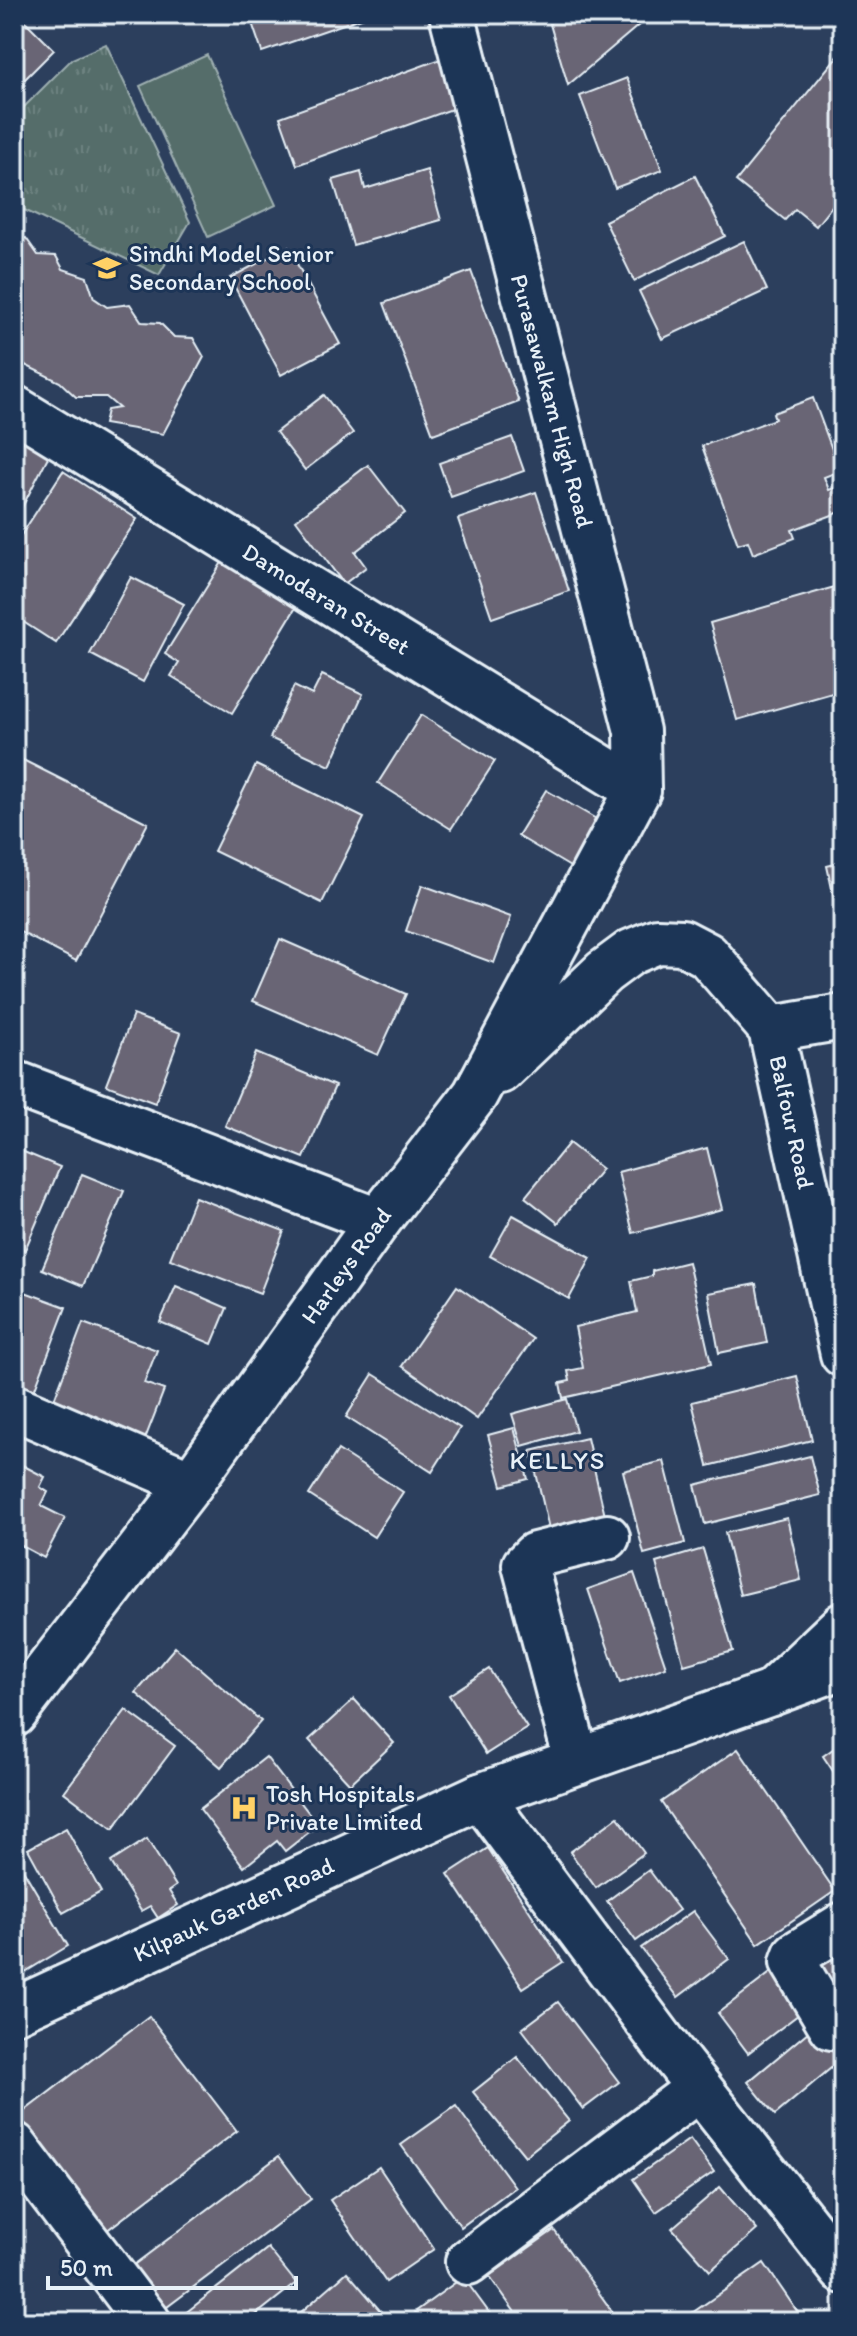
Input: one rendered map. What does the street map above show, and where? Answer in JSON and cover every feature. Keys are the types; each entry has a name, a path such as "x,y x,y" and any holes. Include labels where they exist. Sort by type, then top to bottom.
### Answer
{"main road":[{"name":"Purasawalkam High Road","path":"452,14 637,731 638,790"},
{"name":"Damodaran Street","path":"14,408 638,790"},
{"name":"Harleys Road","path":"16,1708 191,1483 378,1221 475,1095 638,790"},
{"path":"475,1095 604,972 631,952 657,941 682,942 707,955 771,1029 843,1017"},
{"name":"Balfour Road","path":"771,1029 843,1354"},
{"path":"14,1083 378,1221"},
{"path":"14,1407 191,1483"},
{"path":"577,1762 525,1565 535,1555 607,1537"},
{"path":"771,1693 843,1625"},
{"name":"Kilpauk Garden Road","path":"14,2011 480,1796 843,1666"},
{"path":"480,1796 699,2088 843,2271"},
{"path":"843,1925 796,1954 793,1962 832,2027 843,2028"},
{"path":"468,2262 699,2088"},
{"path":"14,2145 148,2322"}],"green space":[{"path":"106,44 190,222 159,275 14,205 14,117 72,59"},
{"path":"207,55 276,205 208,237 140,86"}],"building":[{"path":"14,14 18,14 54,50 14,90"},
{"path":"249,14 373,14 262,52"},
{"path":"547,14 634,14 639,25 568,85"},
{"path":"843,49 843,192 816,226 795,209 785,220 736,181"},
{"path":"449,56 466,104 297,165 280,117"},
{"path":"627,78 662,170 615,188 580,96"},
{"path":"427,170 441,220 353,245 333,180 361,172 365,189"},
{"path":"695,176 725,236 634,281 605,221"},
{"path":"26,238 38,255 56,256 63,269 87,277 94,298 107,307 130,304 142,322 160,323 174,337 193,338 204,357 163,434 104,424 107,410 119,408 106,397 76,397 60,382 25,365 14,342 14,242"},
{"path":"744,241 767,290 662,339 639,291"},
{"path":"288,247 340,344 281,375 230,278"},
{"path":"471,271 519,402 433,434 384,303"},
{"path":"324,395 353,433 305,470 276,432"},
{"path":"813,398 840,471 824,477 829,490 843,485 843,511 792,530 795,538 753,554 748,541 738,544 702,446 775,419 773,413"},
{"path":"14,433 51,451 14,523"},
{"path":"512,437 524,471 451,497 439,463"},
{"path":"368,465 405,513 355,552 366,567 344,584 296,520"},
{"path":"63,471 137,519 56,643 14,616 14,546"},
{"path":"536,492 569,591 492,618 458,519"},
{"path":"224,559 298,604 232,713 171,676 179,663 165,654"},
{"path":"131,577 184,604 143,682 90,654"},
{"path":"838,586 843,604 843,690 737,720 710,623"},
{"path":"322,675 363,694 330,766 270,738 294,686 312,695"},
{"path":"421,715 495,761 451,829 378,783"},
{"path":"19,758 148,823 76,961 14,929 14,767"},
{"path":"256,765 364,818 322,903 214,851"},
{"path":"546,790 605,824 577,871 518,836"},
{"path":"843,862 843,910 837,911 827,866"},
{"path":"422,885 511,917 494,963 406,931"},
{"path":"280,939 406,994 378,1055 253,1001"},
{"path":"843,940 843,970 834,943"},
{"path":"133,1015 181,1033 155,1103 106,1085"},
{"path":"256,1053 335,1086 304,1158 225,1126"},
{"path":"569,1143 602,1169 558,1223 525,1197"},
{"path":"707,1148 722,1209 633,1233 618,1172"},
{"path":"19,1150 60,1167 25,1250 14,1245 14,1161"},
{"path":"82,1174 124,1191 83,1286 42,1269"},
{"path":"195,1197 284,1231 260,1293 170,1259"},
{"path":"513,1215 591,1258 569,1299 490,1256"},
{"path":"688,1262 711,1364 563,1398 560,1383 570,1381 568,1371 583,1368 575,1327 637,1312 631,1281 652,1276 652,1271"},
{"path":"756,1284 767,1343 719,1353 708,1293"},
{"path":"176,1286 227,1308 212,1344 160,1322"},
{"path":"457,1286 533,1339 477,1419 402,1366"},
{"path":"14,1288 66,1307 31,1399 14,1392"},
{"path":"83,1323 157,1350 144,1383 164,1390 145,1439 52,1405"},
{"path":"373,1374 460,1428 432,1472 346,1417"},
{"path":"797,1376 812,1440 708,1466 692,1402"},
{"path":"567,1399 576,1431 522,1446 512,1414"},
{"path":"514,1428 528,1479 502,1486 488,1435"},
{"path":"587,1438 608,1529 552,1542 531,1451"},
{"path":"338,1450 403,1492 374,1537 309,1495"},
{"path":"810,1456 820,1495 705,1524 695,1485"},
{"path":"664,1461 685,1543 644,1554 623,1471"},
{"path":"22,1465 45,1477 40,1487 48,1492 41,1506 65,1518 44,1558 14,1542 14,1478"},
{"path":"787,1518 801,1580 740,1595 725,1533"},
{"path":"703,1549 733,1651 684,1665 656,1563"},
{"path":"634,1573 666,1667 620,1683 588,1589"},
{"path":"175,1647 261,1721 221,1767 136,1693"},
{"path":"489,1669 527,1728 486,1754 449,1695"},
{"path":"354,1699 394,1743 350,1784 309,1740"},
{"path":"126,1710 175,1746 113,1829 64,1792"},
{"path":"843,1742 843,1786 823,1756"},
{"path":"738,1749 835,1891 758,1944 661,1802"},
{"path":"266,1757 318,1825 285,1851 277,1841 244,1867 200,1809"},
{"path":"618,1817 644,1853 596,1888 570,1852"},
{"path":"66,1828 101,1892 63,1913 28,1849"},
{"path":"147,1839 176,1886 169,1891 178,1905 158,1918 150,1906 141,1911 111,1862"},
{"path":"488,1848 563,1962 523,1988 448,1874"},
{"path":"21,1866 68,1946 25,1972 14,1953 14,1870"},
{"path":"649,1870 679,1910 636,1941 607,1901"},
{"path":"693,1911 729,1959 678,1997 641,1948"},
{"path":"843,1942 843,2023 806,1966"},
{"path":"773,1971 803,2011 748,2053 718,2013"},
{"path":"558,2002 619,2082 583,2109 522,2029"},
{"path":"149,2016 237,2131 106,2231 18,2116"},
{"path":"821,2021 843,2048 843,2058 775,2115 748,2082"},
{"path":"517,2057 569,2121 525,2156 473,2092"},
{"path":"456,2106 515,2187 461,2227 401,2145"},
{"path":"690,2139 714,2172 656,2212 633,2179"},
{"path":"279,2156 311,2199 159,2313 127,2270"},
{"path":"379,2167 434,2249 386,2282 330,2200"},
{"path":"720,2187 757,2230 710,2271 672,2228"},
{"path":"554,2230 618,2322 522,2322 489,2276"},
{"path":"268,2248 296,2283 247,2322 174,2322"},
{"path":"764,2263 801,2317 793,2322 679,2322"},
{"path":"347,2272 390,2322 296,2322 293,2319"},
{"path":"463,2277 496,2322 423,2322 415,2312"},
{"path":"14,2304 28,2322 14,2322"}],"place":[{"name":"Sindhi Model Senior Secondary School","path":"107,268"},
{"name":"Tosh Hospitals Private Limited","path":"244,1808"}],"district":[{"name":"KELLYS","path":"558,1460"}]}
